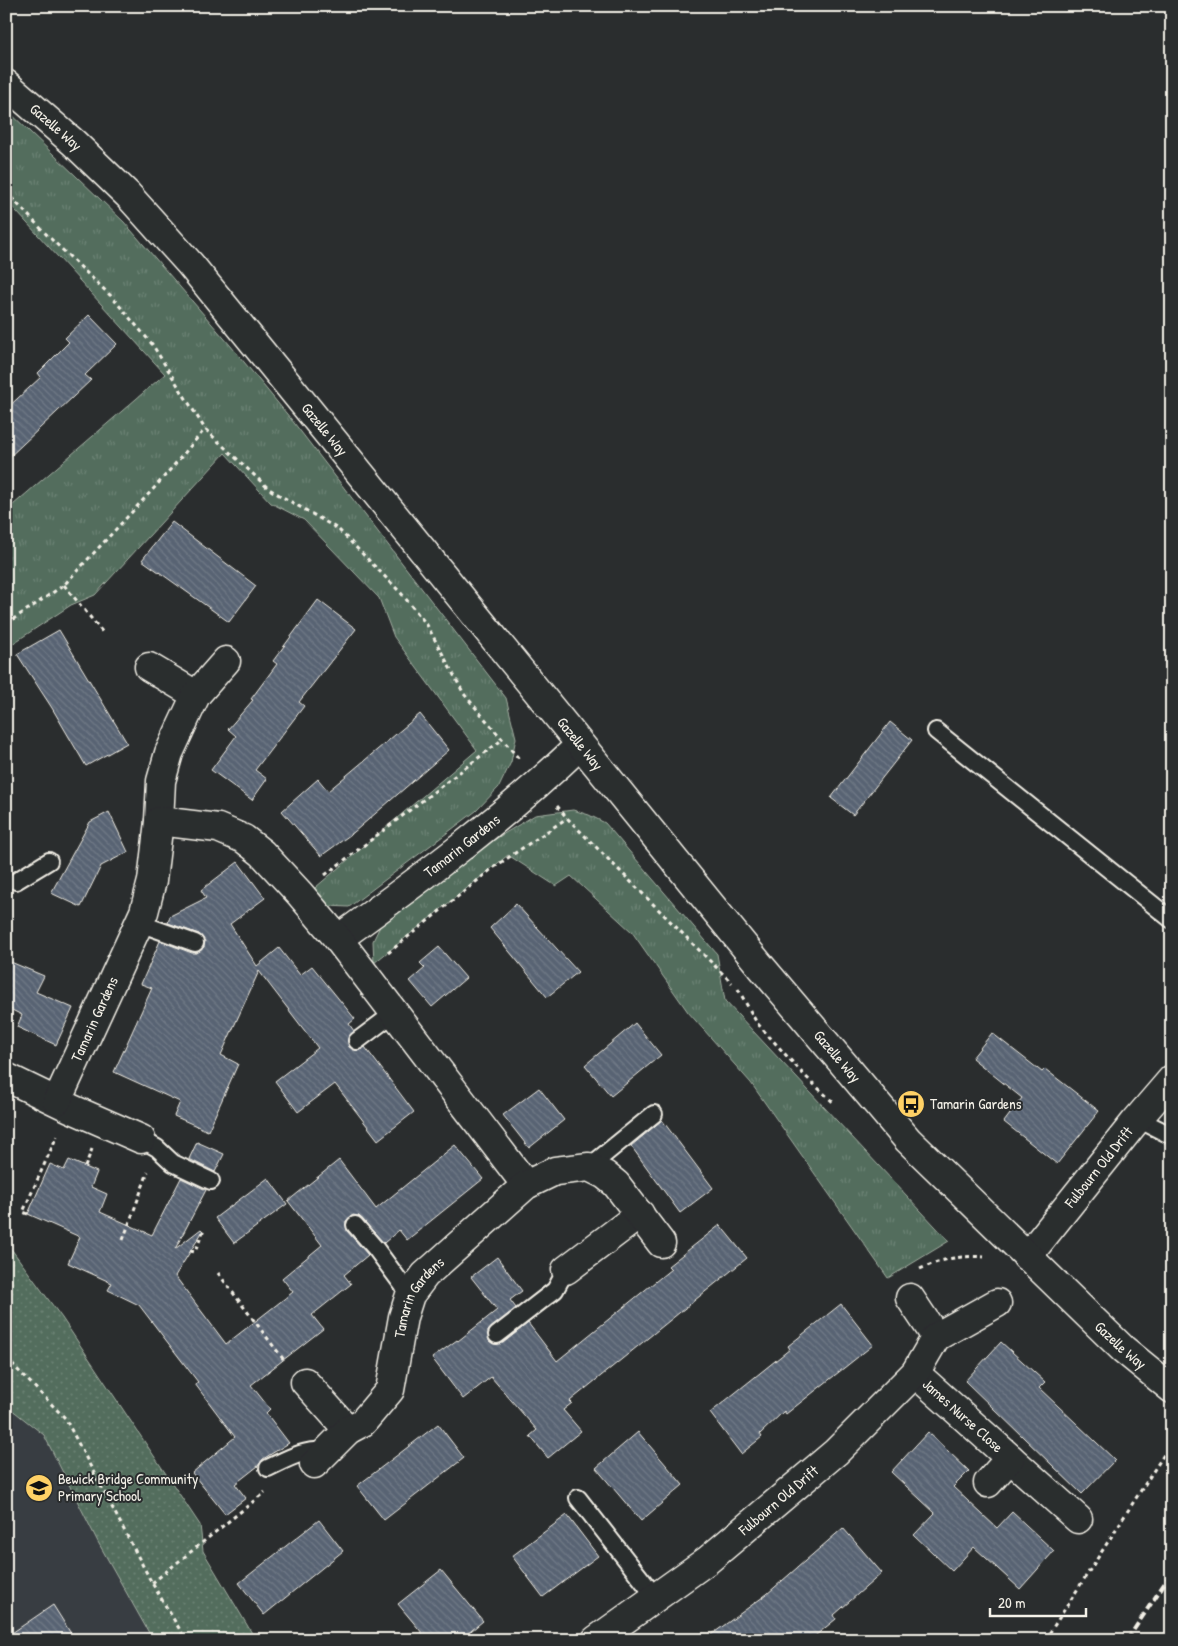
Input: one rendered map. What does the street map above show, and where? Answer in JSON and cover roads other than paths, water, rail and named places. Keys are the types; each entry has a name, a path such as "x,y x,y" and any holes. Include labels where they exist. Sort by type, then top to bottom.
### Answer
{"street":[{"name":"Gazelle Way","path":"6,84 94,162 128,195 190,264 758,964 908,1140 1123,1349 1172,1389"},
{"name":"Tamarin Gardens","path":"63,1105 139,923 152,881 162,781 169,753 196,695 226,661"},
{"path":"149,666 196,695"},
{"name":"Tamarin Gardens","path":"338,939 472,841 540,784 580,745"},
{"path":"158,821 218,828 244,839 262,853 338,939 526,1185"},
{"path":"6,1077 149,1144"},
{"name":"Fulbourn Old Drift","path":"1027,1257 1135,1122 1172,1079"},
{"name":"Tamarin Gardens","path":"321,1458 348,1430 363,1422 390,1390 403,1317 410,1295 425,1275 526,1185 556,1171 589,1167"},
{"path":"589,1167 605,1175 616,1184 661,1243"},
{"path":"566,1270 640,1214"},
{"path":"910,1298 936,1337"},
{"name":"Fulbourn Old Drift","path":"596,1640 657,1599 708,1560 836,1452 915,1372 936,1337 997,1303"},
{"name":"James Nurse Close","path":"915,1372 1078,1519"},
{"path":"305,1382 348,1430"},
{"name":"James Nurse Close","path":"988,1483 1010,1458"}],"lane":[{"path":"936,731 1172,920"},
{"path":"16,881 49,861"},
{"path":"139,923 195,943"},
{"path":"357,1041 394,1013"},
{"path":"589,1167 654,1114"},
{"path":"1135,1122 1146,1123 1172,1136"},
{"path":"149,1144 173,1163 211,1181"},
{"path":"355,1225 376,1249 410,1295"},
{"path":"496,1335 555,1290 566,1270"},
{"path":"268,1468 299,1453 311,1450 321,1458"},
{"path":"578,1498 657,1599"}],"railway":[{"path":"1127,1640 1172,1572"}],"place":[{"name":"Tamarin Gardens","path":"911,1104"},
{"name":"Bewick Bridge Community Primary School","path":"39,1488"}]}
